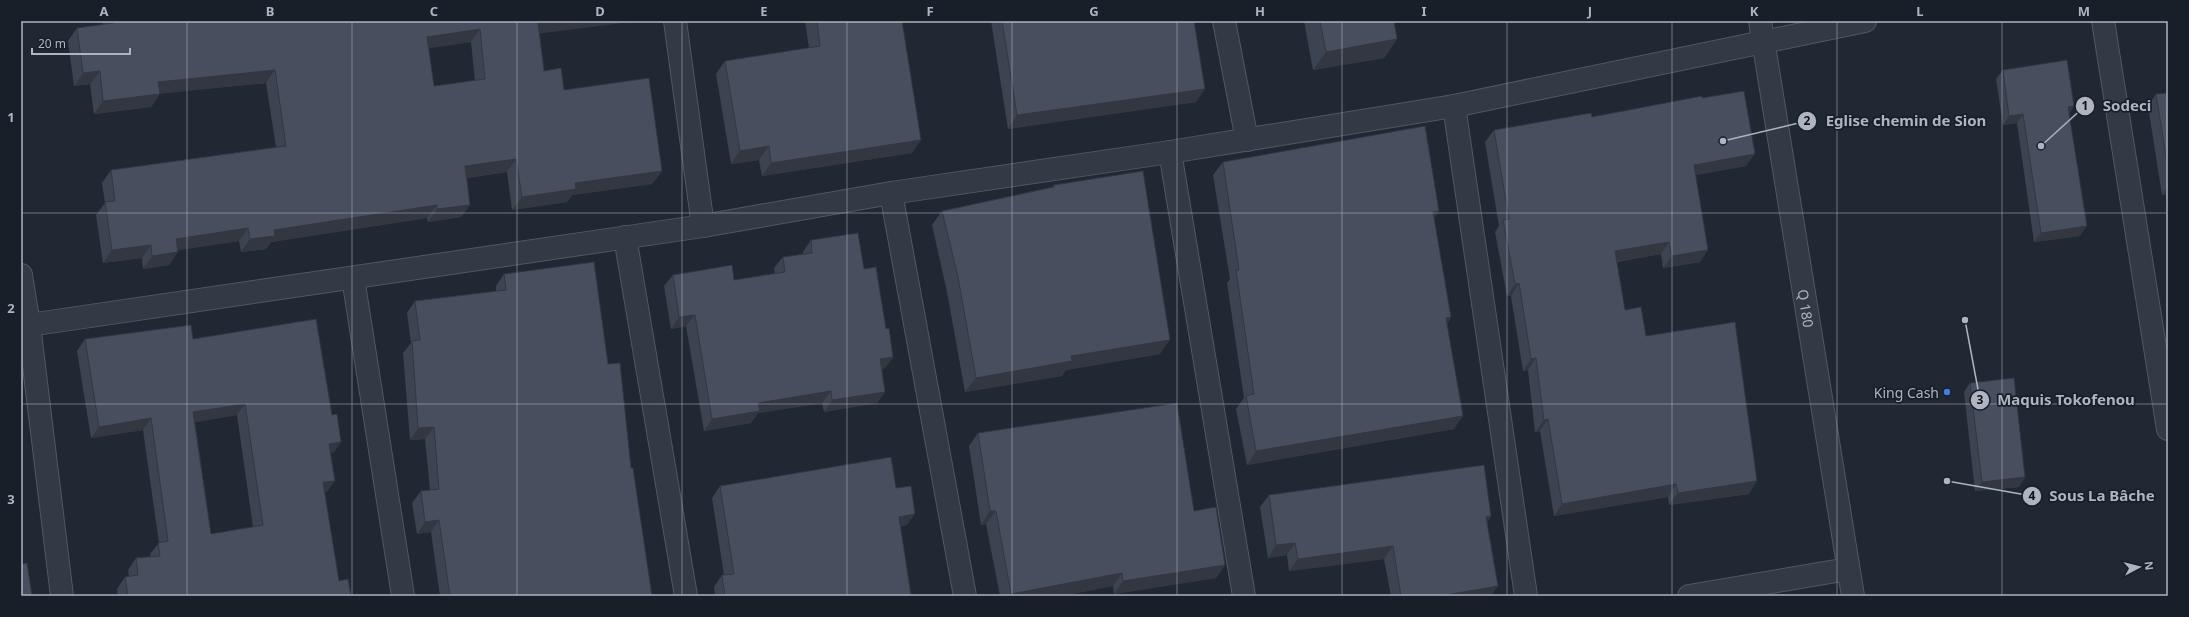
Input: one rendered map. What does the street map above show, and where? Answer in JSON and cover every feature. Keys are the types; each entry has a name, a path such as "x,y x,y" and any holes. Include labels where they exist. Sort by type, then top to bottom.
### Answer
{"street":[{"path":"675,21 703,226"},
{"path":"1224,21 1247,140"},
{"path":"29,324 703,226 891,193 1170,152 1454,106 1762,31 1865,21"},
{"path":"2103,21 2168,429"},
{"name":"Q 180","path":"1762,31 1853,596"},
{"path":"1454,106 1526,596"},
{"path":"1170,152 1244,596"},
{"path":"891,193 965,596"},
{"path":"625,237 686,596"},
{"path":"21,275 29,324 62,596"},
{"path":"353,278 404,596"},
{"path":"1689,596 1848,569"}],"building":[{"path":"113,21 543,21 538,22 544,71 561,68 564,90 649,78 662,171 575,183 576,189 522,197 516,159 465,166 470,205 437,209 437,205 274,230 275,236 250,239 248,228 176,239 178,252 152,256 151,245 112,250 105,202 115,201 111,170 286,146 275,70 158,82 160,94 103,101 100,71 83,73 77,28 113,23","holes":["480,29 485,79 434,86 427,37"]},
{"path":"817,21 902,21 921,140 771,163 769,146 740,151 725,61 820,46"},
{"path":"1002,21 1194,21 1205,89 1017,115"},
{"path":"1320,21 1394,21 1397,39 1326,52"},
{"path":"2067,60 2074,106 2068,107 2087,226 2041,233 2023,114 2009,116 2003,70"},
{"path":"1744,91 1755,154 1694,165 1708,250 1672,256 1669,242 1615,251 1625,310 1641,307 1646,336 1735,322 1757,481 1678,493 1676,484 1562,504 1548,419 1544,420 1536,358 1531,359 1519,283 1515,284 1503,220 1509,219 1494,130 1591,113 1592,117 1702,96 1702,98"},
{"path":"2168,93 2168,169 2156,94"},
{"path":"1425,126 1439,211 1433,212 1451,317 1446,318 1463,416 1256,451 1246,396 1254,394 1236,270 1239,270 1223,162"},
{"path":"1143,171 1170,340 1071,356 1072,361 976,378 958,277 942,211 1054,187 1054,185"},
{"path":"858,233 864,269 876,267 886,329 889,328 893,357 880,359 885,392 832,400 831,391 758,403 760,411 712,419 695,315 679,317 673,275 732,265 734,280 785,272 783,257 812,253 811,240"},
{"path":"594,262 608,364 620,363 631,468 633,468 652,596 450,596 439,520 425,522 421,491 439,489 434,427 418,428 412,341 420,340 415,301 506,290 504,274"},
{"path":"316,319 332,415 337,414 341,442 329,444 335,481 323,482 339,581 348,579 351,596 128,596 125,577 138,575 136,558 160,556 158,543 168,541 151,418 99,427 85,339 191,325 193,339","holes":["245,404 263,525 211,534 193,412"]},
{"path":"2014,378 2025,477 1982,482 1970,383"},
{"path":"1177,403 1194,511 1216,507 1225,565 1123,581 1122,573 1011,594 996,511 990,511 978,433"},
{"path":"891,457 896,488 911,486 915,514 899,517 911,595 725,596 722,575 734,574 720,486"},
{"path":"1484,465 1491,516 1486,517 1498,586 1440,596 1401,596 1393,546 1298,559 1295,543 1276,545 1269,495"},
{"path":"27,563 32,596 21,596 21,564"}],"place":[{"name":"Eglise chemin de Sion","path":"1723,141"},
{"name":"Sodeci","path":"2041,146"},
{"name":"Maquis Tokofenou","path":"1965,320"},
{"name":"King Cash","path":"1947,392"},
{"name":"Sous La Bâche","path":"1947,481"}]}
